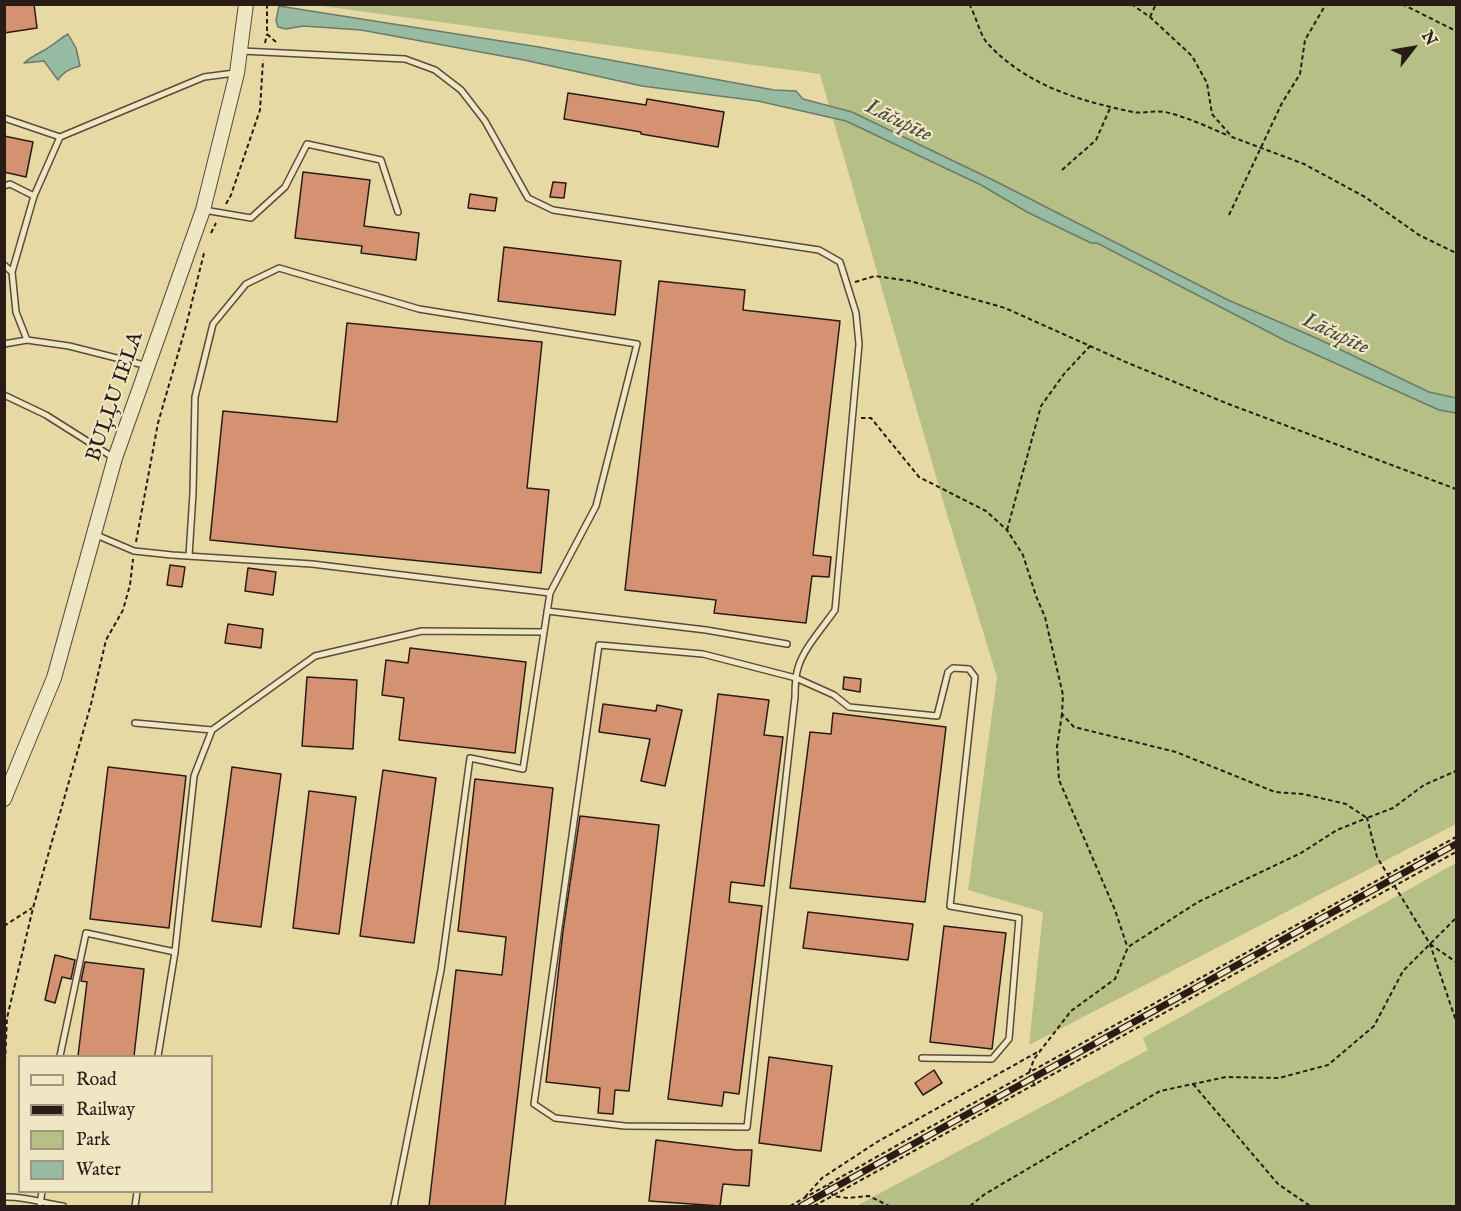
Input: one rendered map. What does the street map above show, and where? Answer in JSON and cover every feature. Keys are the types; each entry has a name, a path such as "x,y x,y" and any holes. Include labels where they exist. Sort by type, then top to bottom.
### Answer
{"street":[{"name":"BUĻĻU IELA","path":"4,799 54,678 115,458 203,210 237,73 246,4"}],"lane":[{"path":"240,51 405,59 435,70 461,90 485,121 528,198 553,210 819,250 840,262 856,313 859,344 835,610 813,640 798,667 796,678 747,1127 642,1126 555,1118 534,1104 599,645 703,654 796,678 834,695 849,706 937,716 948,672 953,668 969,669 975,677 950,906 1019,918 1009,1039 992,1059 922,1058"},
{"path":"4,118 60,137 204,77 237,73"},
{"path":"27,340 16,312 12,272 34,196 60,137"},
{"path":"203,210 251,218 285,187 307,144 381,160 398,212"},
{"path":"4,186 10,184 34,196"},
{"path":"4,265 12,272"},
{"path":"189,556 195,397 213,324 246,284 279,268 419,309 637,344 596,506 550,593 523,768 470,758 441,970 394,1206"},
{"path":"4,344 27,340 69,346 149,367"},
{"path":"4,395 46,415 115,458"},
{"path":"93,534 134,551 312,564 550,593"},
{"path":"547,611 706,630 787,644"},
{"path":"158,1055 175,952 194,776 212,730 315,656 422,632 544,632"},
{"path":"135,723 212,730"},
{"path":"60,1055 87,933 175,952"},
{"path":"40,1203 42,1193"},
{"path":"4,1197 23,1196 40,1203 63,1206"}],"path":[{"path":"267,4 267,34 287,53"},
{"path":"969,4 987,43 1011,66 1037,82 1070,96 1136,112 1162,111 1188,118 1304,164 1365,197 1419,235 1456,253"},
{"path":"1131,4 1150,17 1191,56 1207,83 1212,114 1232,137"},
{"path":"1150,17 1156,4"},
{"path":"1229,215 1282,103 1300,74 1305,40 1326,4"},
{"path":"1402,4 1456,31"},
{"path":"206,242 231,195 260,110 263,52"},
{"path":"1062,170 1096,140 1112,106"},
{"path":"4,1084 7,1018 33,908 91,704 106,640 123,610 130,585 134,551 158,423 186,326 204,252"},
{"path":"847,284 875,276 910,281 1005,308 1231,405 1456,489"},
{"path":"1007,530 1041,406 1064,374 1090,346"},
{"path":"852,418 871,418 920,477 986,511 1007,530 1023,555 1045,617 1063,695 1056,747 1059,780 1115,910 1128,947"},
{"path":"1062,714 1074,727 1176,752 1275,792 1304,794 1346,804 1367,818 1377,857 1430,944 1456,1021"},
{"path":"1035,1086 1029,1073 1034,1059 1071,1011 1114,979 1128,947 1198,902 1301,853 1337,830 1393,808 1424,785 1456,771"},
{"path":"790,1206 1456,837"},
{"path":"814,1206 1456,852"},
{"path":"4,926 33,908"},
{"path":"970,1206 985,1194 1160,1091 1226,1077 1280,1078 1328,1065 1374,1026 1403,971 1456,918"},
{"path":"1430,944 1456,962"},
{"path":"803,1199 822,1178 877,1142 1042,1049"},
{"path":"1193,1084 1278,1184 1310,1206"},
{"path":"828,1185 833,1196"},
{"path":"833,1196 848,1198 869,1196 889,1206"}],"green space":[{"path":"315,5 1456,5 1456,824 1029,1045 1043,912 968,890 997,677 946,511 820,74"},
{"path":"1456,863 1456,1206 856,1206 1148,1050 1143,1038"}],"water":[{"name":"Lāčupīte","path":"279,6 539,47 774,90 796,91 803,99 852,112 997,182 1228,300 1314,337 1429,392 1456,398 1456,413 1439,410 1286,341 1097,243 1091,243 1027,212 981,185 846,121 758,101 642,86 524,60 361,30 303,26 286,29 278,27 276,20"},
{"path":"68,34 76,48 80,66 68,71 58,80 44,61 24,63 30,58"}],"building":[{"path":"4,4 34,4 37,28 4,33"},
{"path":"568,93 646,105 647,99 724,112 718,147 564,119"},
{"path":"4,136 33,142 26,177 4,172"},
{"path":"303,172 370,180 364,226 419,233 416,260 361,253 362,246 295,238"},
{"path":"553,182 566,183 564,198 550,197"},
{"path":"470,194 497,198 495,211 468,208"},
{"path":"504,247 621,261 615,315 498,301"},
{"path":"659,281 745,290 743,310 840,321 813,555 831,557 829,577 812,576 806,623 714,613 716,600 625,590"},
{"path":"347,323 542,342 527,488 549,490 541,573 210,540 223,411 337,422"},
{"path":"170,565 185,567 182,587 167,585"},
{"path":"248,568 276,572 273,595 245,591"},
{"path":"228,624 263,629 261,648 225,643"},
{"path":"410,648 526,662 515,753 399,740 404,698 382,695 386,660 408,663"},
{"path":"307,677 357,680 353,749 302,746"},
{"path":"844,677 861,679 860,692 843,689"},
{"path":"718,694 769,700 764,735 783,737 764,886 731,882 729,902 762,906 739,1094 724,1092 722,1106 668,1099"},
{"path":"603,704 656,711 657,705 682,710 665,786 641,781 650,739 599,732"},
{"path":"833,713 946,727 925,902 790,888 810,732 831,734"},
{"path":"108,767 186,776 169,928 90,919"},
{"path":"232,767 281,774 261,927 212,921"},
{"path":"383,770 436,778 414,943 360,936"},
{"path":"475,779 553,788 505,1206 429,1206 456,970 502,975 506,937 458,931"},
{"path":"309,791 356,797 339,934 293,928"},
{"path":"580,816 659,825 629,1091 615,1090 613,1114 598,1113 600,1088 546,1082 563,931"},
{"path":"808,912 913,924 908,960 803,948"},
{"path":"944,926 1006,933 992,1049 930,1042"},
{"path":"55,955 75,960 71,979 62,977 55,1003 45,1000"},
{"path":"85,962 144,969 134,1055 78,1055 87,982 81,981"},
{"path":"769,1057 832,1066 821,1151 759,1143"},
{"path":"934,1070 942,1083 923,1095 915,1083"},
{"path":"656,1140 752,1150 749,1186 723,1184 720,1206 649,1201"}],"railway":[{"path":"801,1206 1456,844"}]}
